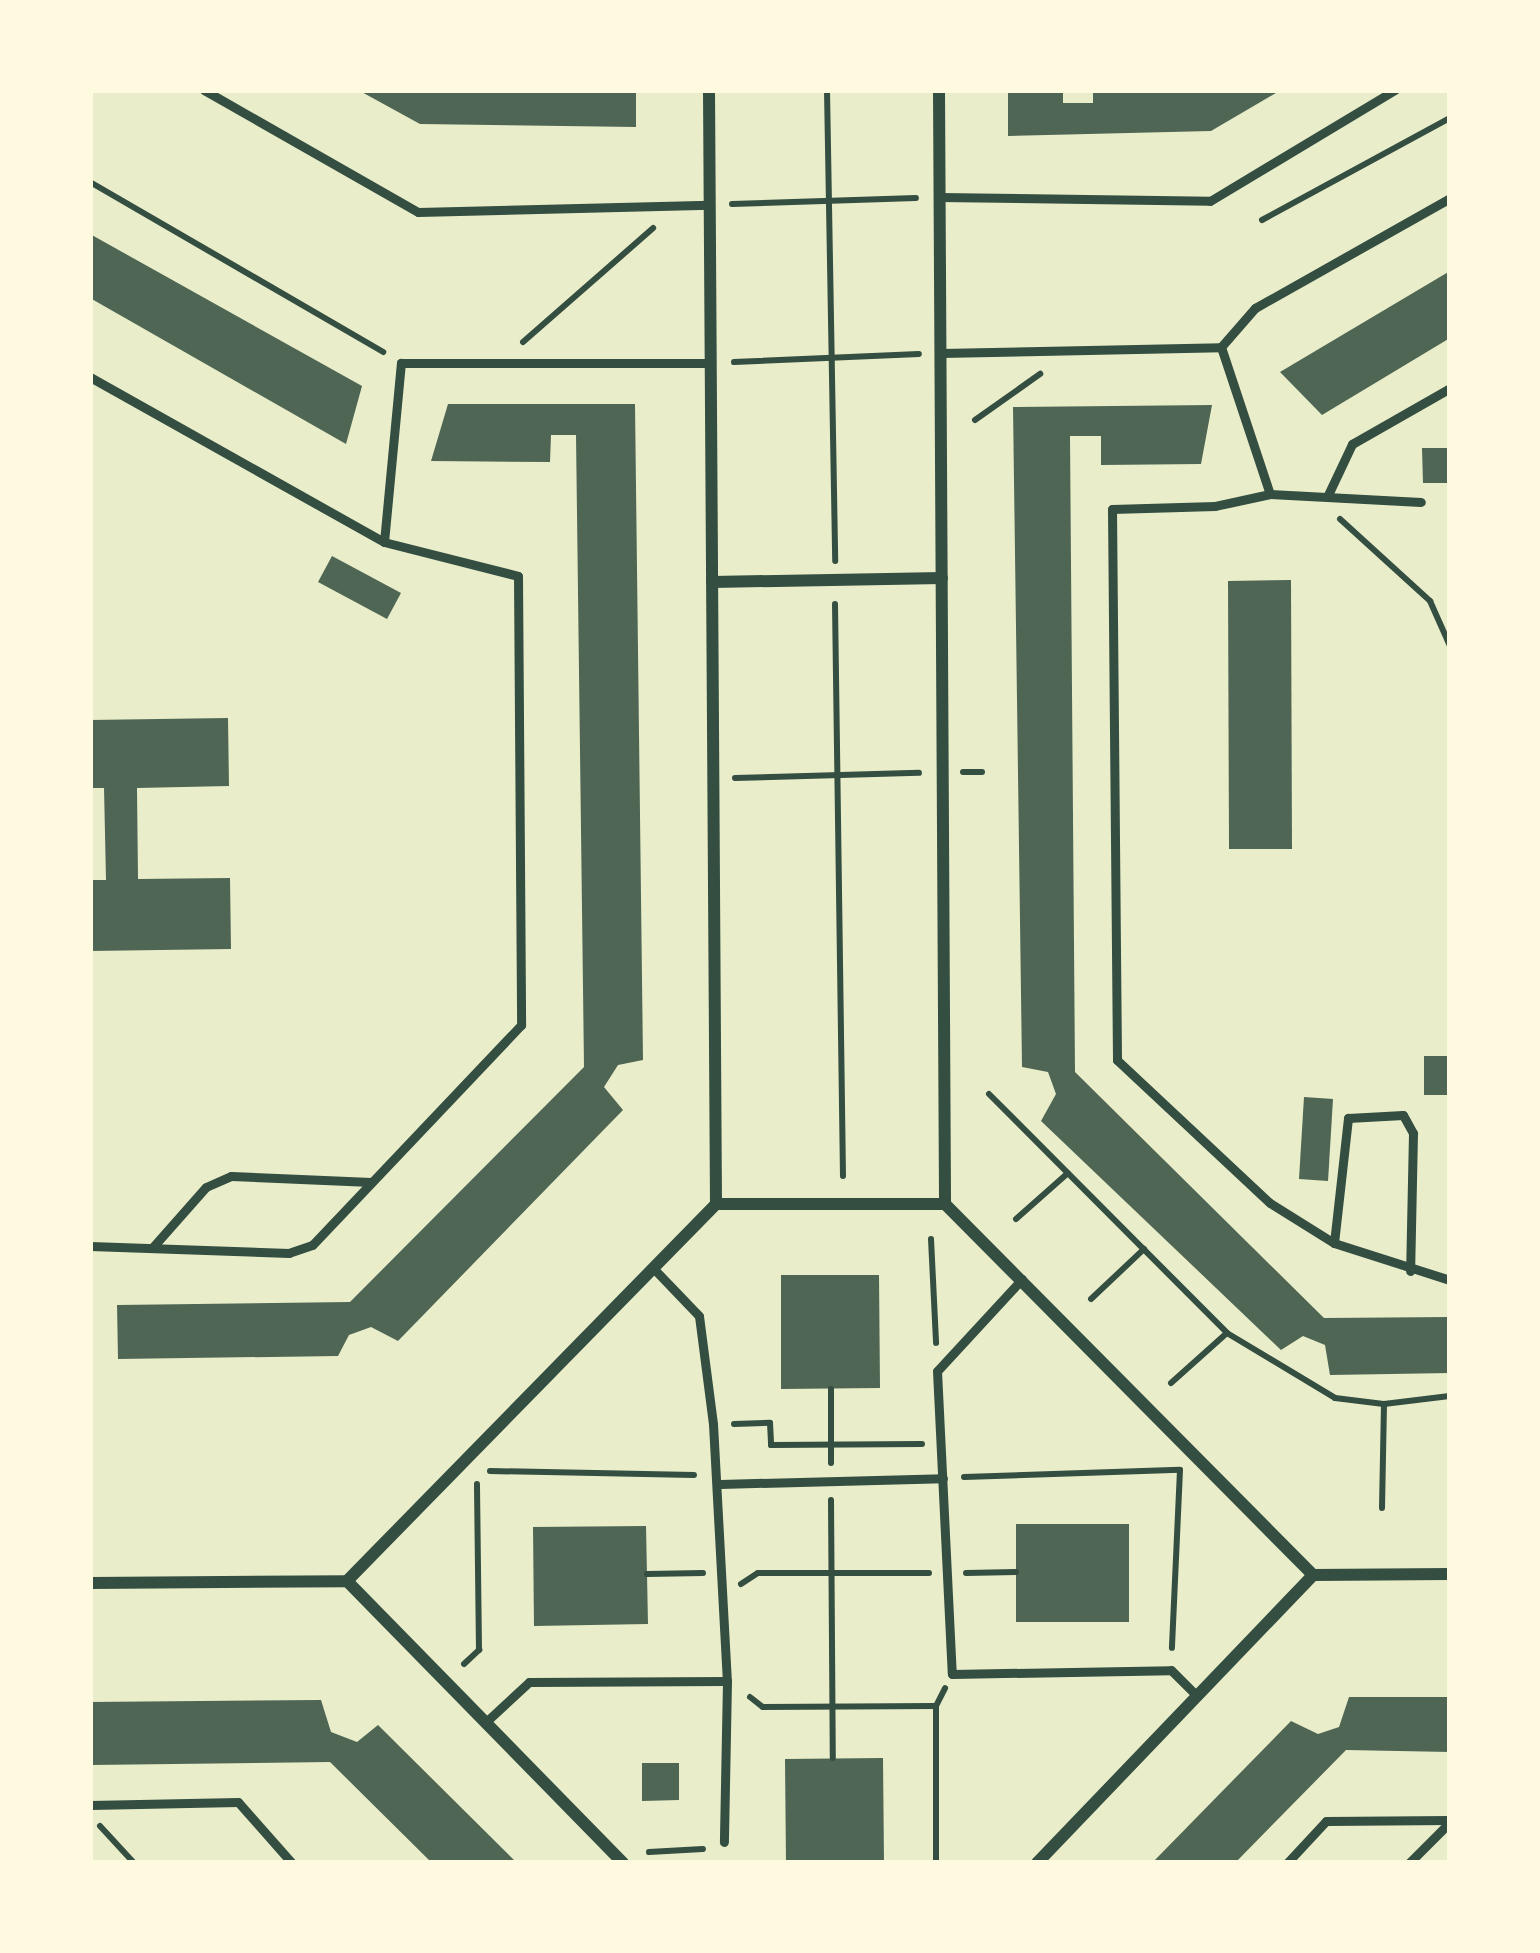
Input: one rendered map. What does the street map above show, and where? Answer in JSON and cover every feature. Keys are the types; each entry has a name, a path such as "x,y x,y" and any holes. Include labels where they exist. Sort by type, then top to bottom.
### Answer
{"street":[{"path":"90,1583 347,1581 716,1204 709,90"},
{"path":"939,90 945,1204"},
{"path":"712,582 942,578"},
{"path":"716,1204 945,1204 1313,1575"},
{"path":"1037,1863 1313,1575 1450,1574"},
{"path":"347,1581 623,1863"}],"lane":[{"path":"204,90 418,212 710,205"},
{"path":"940,197 1210,201 1395,90"},
{"path":"940,353 1221,347 1255,308 1450,197"},
{"path":"1221,347 1270,494"},
{"path":"384,542 401,362 710,363"},
{"path":"90,376 384,542 518,576 520,1025 312,1244 290,1253 90,1246"},
{"path":"1326,502 1352,444 1450,388"},
{"path":"1421,502 1326,502 1270,494 1216,506 1112,508 1118,1060 1270,1203 1334,1243 1450,1280"},
{"path":"1334,1243 1348,1118 1403,1115 1413,1133 1410,1271"},
{"path":"152,1248 206,1186 231,1176 371,1182"},
{"path":"654,1269 699,1316 720,1484 727,1682 724,1845"},
{"path":"1022,1279 937,1371 952,1674 1171,1670 1197,1696"},
{"path":"720,1484 943,1478"},
{"path":"488,1720 529,1682 727,1682"},
{"path":"90,1809 238,1802 292,1863"},
{"path":"1287,1863 1326,1821 1450,1821"},
{"path":"1409,1863 1450,1821"}],"path":[{"path":"827,90 843,1176"},
{"path":"1262,220 1450,118"},
{"path":"90,182 401,362"},
{"path":"710,205 940,197"},
{"path":"500,363 678,206"},
{"path":"975,420 1078,347"},
{"path":"710,363 940,353"},
{"path":"1326,502 1430,601 1450,646"},
{"path":"713,778 982,772"},
{"path":"989,1094 1227,1333 1335,1398 1384,1404 1450,1396"},
{"path":"1016,1219 1068,1173"},
{"path":"931,1238 937,1371"},
{"path":"1091,1299 1144,1249"},
{"path":"1171,1383 1227,1333"},
{"path":"832,1388 833,1758"},
{"path":"1382,1508 1384,1404"},
{"path":"712,1424 770,1424 771,1445 941,1444"},
{"path":"490,1471 677,1470 720,1484"},
{"path":"943,1478 1180,1470 1171,1670"},
{"path":"464,1664 478,1650 477,1484"},
{"path":"724,1594 758,1573 1016,1572"},
{"path":"647,1574 723,1573"},
{"path":"936,1863 936,1706 952,1674"},
{"path":"727,1682 764,1707 936,1706"},
{"path":"90,1809 134,1863"},
{"path":"649,1852 724,1845"}],"building":[{"path":"358,90 636,90 636,127 420,124"},
{"path":"1008,90 1063,90 1063,103 1093,103 1093,90 1281,90 1211,131 1008,136"},
{"path":"90,234 362,386 346,444 90,298"},
{"path":"1450,271 1450,338 1322,415 1280,372"},
{"path":"448,404 635,404 643,1060 618,1065 604,1087 623,1110 398,1341 371,1327 349,1335 338,1356 118,1359 117,1305 350,1302 584,1067 576,435 551,435 550,462 431,461"},
{"path":"1212,405 1201,464 1101,465 1101,436 1070,436 1075,1072 1324,1318 1450,1317 1450,1373 1330,1375 1325,1345 1303,1336 1281,1350 1041,1121 1056,1094 1048,1072 1022,1067 1013,407"},
{"path":"1422,448 1450,448 1450,483 1423,483"},
{"path":"332,556 401,593 387,619 318,582"},
{"path":"1291,580 1292,849 1229,849 1228,581"},
{"path":"228,718 229,786 137,788 138,879 230,878 231,949 90,951 90,880 106,880 104,788 90,788 90,720"},
{"path":"1424,1056 1450,1056 1450,1095 1424,1095"},
{"path":"1304,1097 1333,1099 1328,1181 1299,1179"},
{"path":"781,1275 879,1275 880,1388 781,1389"},
{"path":"1016,1524 1129,1524 1129,1622 1016,1622"},
{"path":"646,1526 648,1624 534,1626 533,1527"},
{"path":"1349,1697 1450,1697 1450,1752 1346,1750 1235,1863 1152,1863 1291,1721 1318,1734 1339,1727"},
{"path":"321,1700 331,1732 357,1742 378,1725 517,1863 432,1863 330,1762 91,1765 90,1702"},
{"path":"883,1758 884,1863 786,1863 785,1759"},
{"path":"642,1763 679,1763 679,1800 642,1801"}]}
